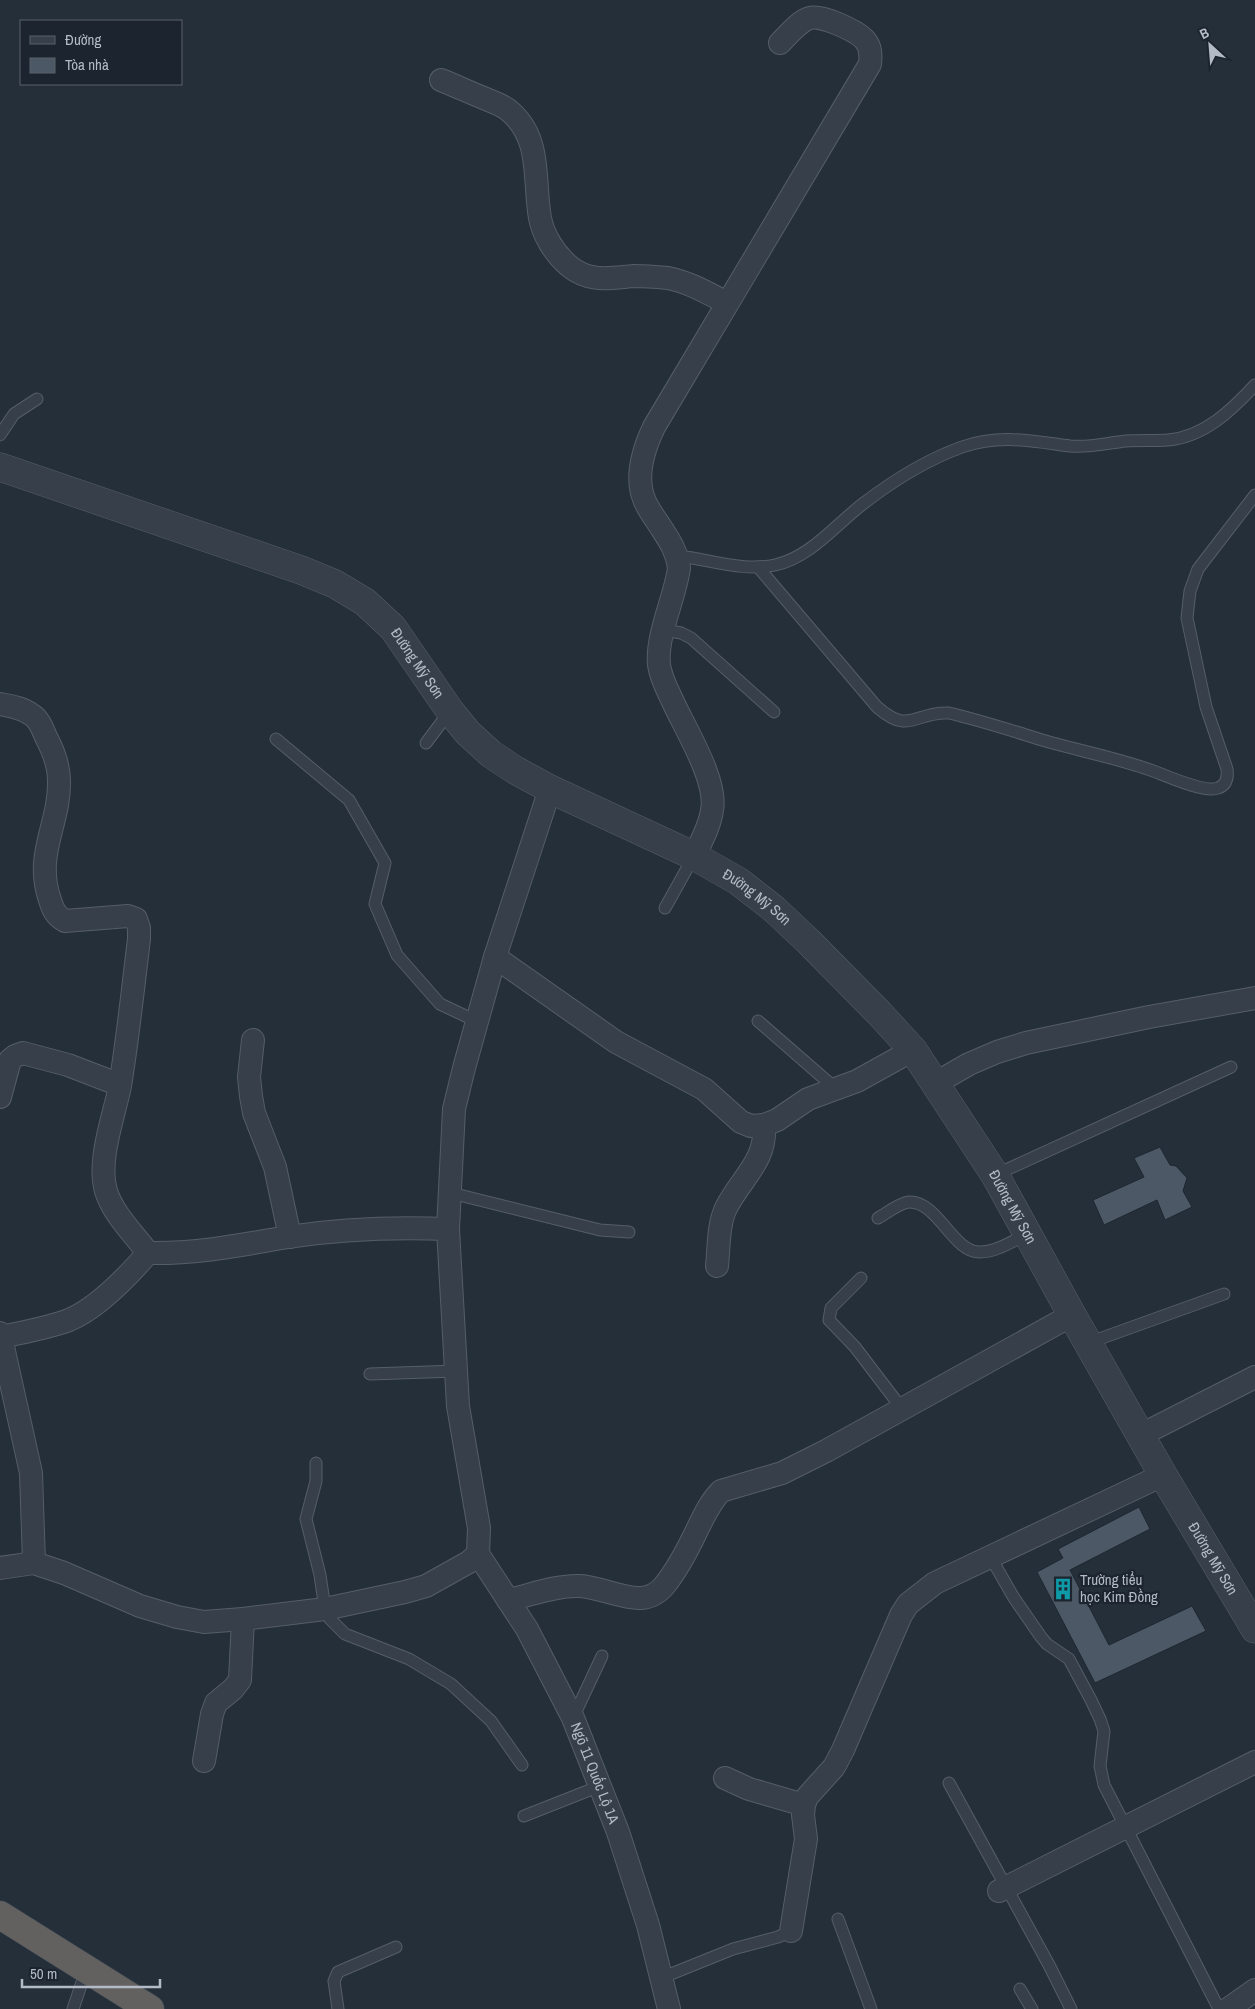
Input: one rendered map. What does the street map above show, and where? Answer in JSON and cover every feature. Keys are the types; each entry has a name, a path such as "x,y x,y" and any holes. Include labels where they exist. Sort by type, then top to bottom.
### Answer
{"highway":[{"path":"0,1915 150,2009"}],"street":[{"path":"694,856 709,823 713,808 712,796 703,761 686,732 662,678 659,651 678,580 678,556 644,499 640,483 645,445 654,427 870,64 870,49 863,38 821,18 805,20 780,43"},
{"path":"441,80 506,108 523,125 529,138 538,173 540,218 547,239 558,255 570,266 585,275 599,279 634,276 671,279 728,303"},
{"name":"Đường Mỹ Sơn","path":"0,467 301,570 335,584 365,602 393,628 450,711 468,733 490,754 550,789 694,856 738,880 774,909 879,1013 913,1050 936,1083 995,1175 1163,1475 1251,1613"},
{"path":"0,704 22,709 34,716 50,746 56,765 59,781 44,863 47,893 54,911 58,917 65,921 128,916 136,919 139,928 120,1085 103,1178 113,1207 148,1253"},
{"path":"0,1568 34,1563 64,1573 140,1606 177,1617 204,1622 243,1620 325,1608 405,1592 426,1586 468,1562 478,1554 479,1528 461,1430 448,1229 454,1109 476,1021 495,957 550,789"},
{"path":"495,957 616,1042 704,1089 741,1122 751,1126 777,1120 808,1099 878,1070 913,1050"},
{"path":"936,1083 976,1061 1026,1043 1149,1017 1255,998"},
{"path":"253,1040 249,1077 252,1105 275,1168 290,1237"},
{"path":"0,1097 10,1060 23,1053 68,1065 120,1085"},
{"path":"717,1266 722,1221 726,1208 761,1153 765,1139 764,1124"},
{"path":"34,1563 31,1473 3,1353 1,1335 51,1326 77,1315 131,1273 148,1253 201,1252 290,1237 405,1228 448,1229"},
{"path":"508,1600 564,1587 579,1586 598,1588 638,1598 647,1598 663,1587 692,1542 714,1498 722,1491 782,1473 903,1410 1072,1315"},
{"path":"1141,1435 1255,1377"},
{"path":"790,1931 806,1839 803,1815 806,1797 834,1767 843,1750 901,1615 908,1604 935,1584 1163,1475"},
{"name":"Ngõ 11 Quốc Lộ 1A","path":"478,1554 527,1630 573,1718 618,1832 645,1916 669,2009"},
{"path":"204,1761 212,1714 216,1703 233,1689 240,1680 243,1620"},
{"path":"1003,1890 1255,1762"},
{"path":"725,1778 749,1789 804,1805"},
{"path":"1228,2009 1255,1990"}],"lane":[{"path":"678,556 758,567 788,561 801,554 863,504 902,476 962,447 989,440 1011,438 1088,446 1184,437 1218,420 1255,385"},
{"path":"0,435 14,414 37,399"},
{"path":"758,567 877,707 889,718 898,721 911,721 938,712 950,713 1064,746 1122,760 1208,789 1218,788 1228,778 1227,769 1206,707 1195,660 1187,618 1190,591 1198,569 1255,495"},
{"path":"664,630 682,633 691,638 774,712"},
{"path":"426,743 450,711"},
{"path":"276,739 349,800 385,863 375,904 397,955 440,1004 476,1021"},
{"path":"665,908 694,856"},
{"path":"758,1021 835,1088"},
{"path":"995,1175 1231,1067"},
{"path":"451,1194 600,1230 629,1232"},
{"path":"878,1218 909,1202 925,1206 965,1247 974,1252 992,1250 1028,1234"},
{"path":"861,1278 831,1308 829,1320 855,1347 903,1410"},
{"path":"1088,1343 1224,1294"},
{"path":"370,1374 456,1371"},
{"path":"316,1462 316,1481 306,1519 320,1575 325,1608 330,1619 345,1634 409,1659 452,1684 491,1721 522,1765"},
{"path":"991,1558 1014,1598 1047,1644 1069,1660 1083,1683 1104,1731 1100,1766 1104,1785 1219,2009"},
{"path":"573,1718 602,1656"},
{"path":"949,1783 1003,1890 1049,1965 1071,2009"},
{"path":"524,1816 600,1786"},
{"path":"838,1919 871,2009"},
{"path":"661,1978 732,1949 778,1937 790,1931"},
{"path":"338,2009 334,1981 338,1972 396,1947"},
{"path":"73,2009 86,1970"},
{"path":"1020,1989 1032,2009"}],"building":[{"path":"1160,1147 1170,1165 1176,1166 1187,1178 1183,1191 1192,1207 1165,1220 1157,1200 1104,1225 1093,1200 1144,1177 1134,1158"},
{"name":"Trường tiểu học Kim Đồng","path":"1139,1507 1150,1529 1070,1570 1109,1645 1192,1606 1206,1631 1095,1683 1037,1572 1063,1558 1058,1549"}],"place":[{"name":"Trường tiểu học Kim Đồng","path":"1063,1589"}]}
